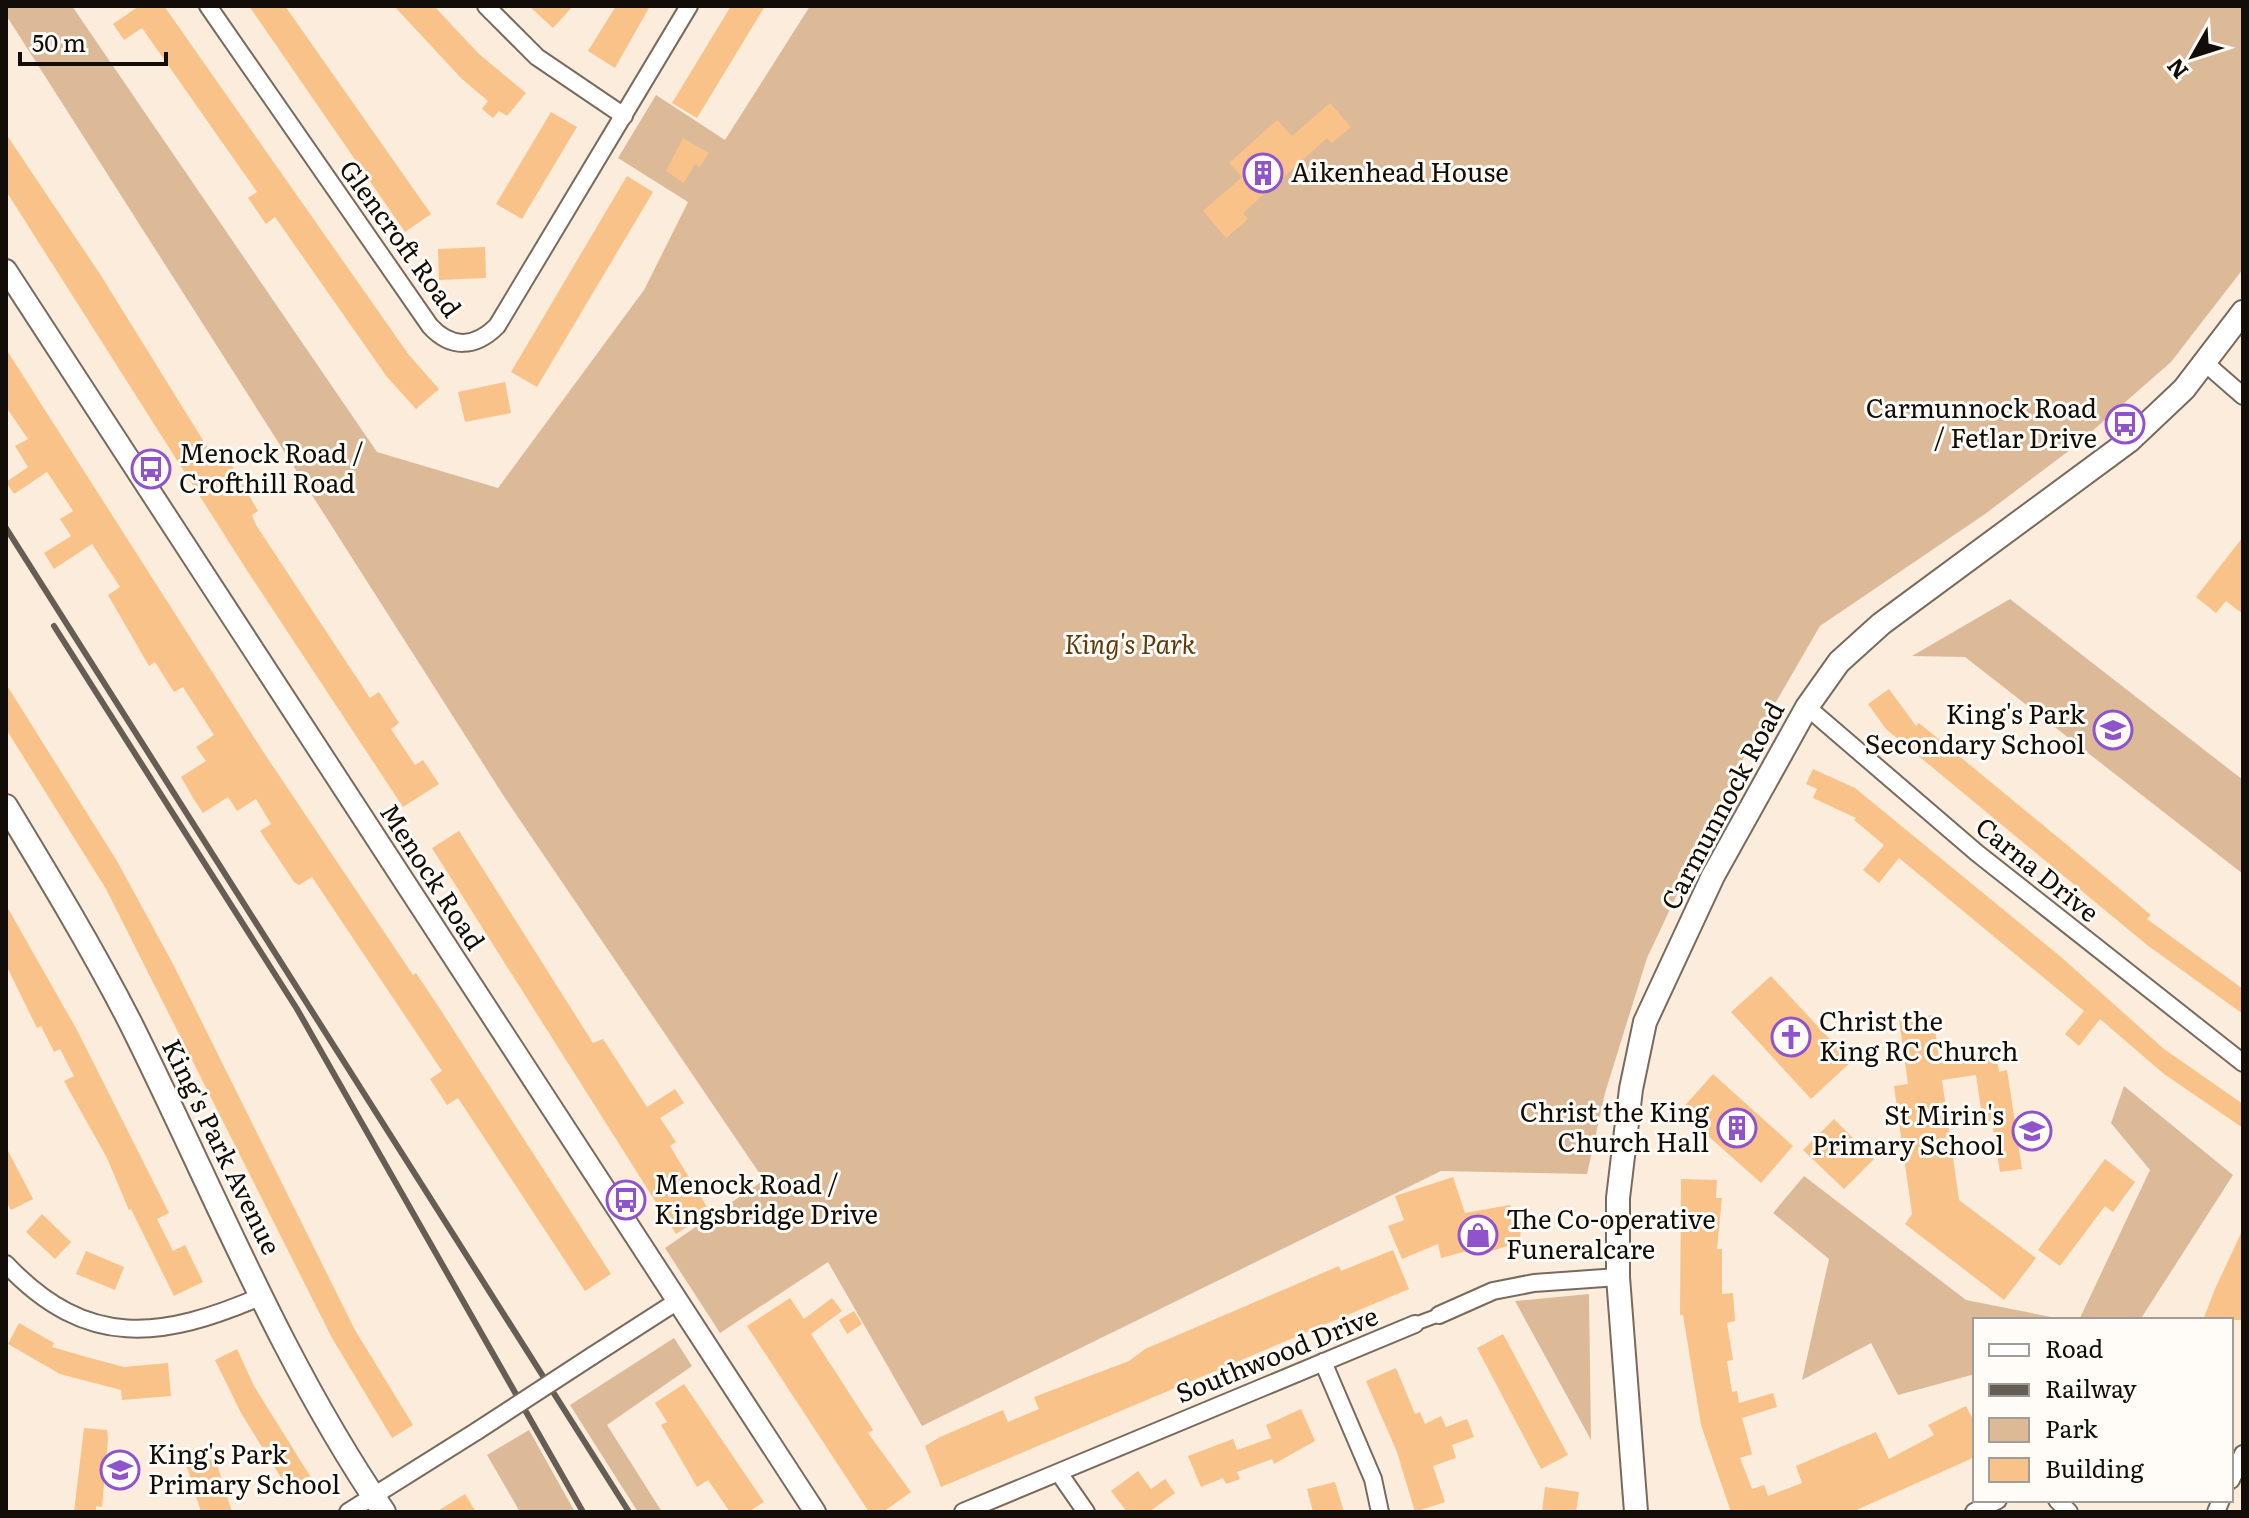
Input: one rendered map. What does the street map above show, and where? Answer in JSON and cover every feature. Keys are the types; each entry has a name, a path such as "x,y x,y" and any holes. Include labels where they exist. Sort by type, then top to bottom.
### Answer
{"main road":[{"name":"Carmunnock Road","path":"1636,1512 1618,1277 1618,1198 1631,1089 1645,1022 1713,876 1807,707 1839,662 1881,624 2129,441 2184,389 2243,312"},
{"name":"King's Park Avenue","path":"6,806 122,1008 262,1296 378,1504"}],"street":[{"name":"Glencroft Road","path":"208,6 430,326 440,338 466,345 497,326 689,6"},
{"path":"486,6 537,57 624,116"},
{"name":"Menock Road","path":"6,270 815,1512"},
{"path":"2204,362 2243,396"},
{"name":"Carna Drive","path":"1807,707 1977,853 2243,1063"},
{"path":"6,1264 48,1301 84,1318 122,1328 147,1331 179,1326 208,1319 262,1296"},
{"name":"Southwood Drive","path":"963,1512 1493,1291 1534,1283 1618,1277"},
{"path":"348,1512 378,1504 477,1431 676,1302"},
{"path":"1323,1362 1373,1479 1380,1512"},
{"path":"2233,1476 2243,1454"},
{"path":"1059,1473 1086,1512"},
{"path":"1974,1512 1994,1502"}],"green space":[{"name":"King's Park","path":"6,6 72,6 377,452 498,488 644,290 688,202 618,158 656,95 725,140 810,6 2243,6 2243,269 2171,362 2074,447 1985,514 1820,626 1732,778 1647,958 1605,1093 1587,1174 1441,1171 922,1426 828,1262 720,1333 665,1248 764,1180 505,798 6,15"},
{"path":"2010,599 2243,780 2243,874 1965,657 1912,656"},
{"path":"2124,1086 2233,1175 2141,1318 2080,1318 2150,1170 2111,1123"},
{"path":"1804,1176 1966,1300 2056,1318 1973,1318 1973,1375 1898,1395 1871,1343 1802,1380 1829,1259 1773,1213"},
{"path":"1589,1294 1591,1440 1515,1301"},
{"path":"674,1338 692,1366 607,1425 662,1512 638,1512 570,1405"},
{"path":"529,1430 575,1512 520,1512 487,1455"}],"building":[{"path":"139,6 164,6 409,355 439,389 416,409 387,377 275,217 266,224 248,198 257,192 142,28 124,40 113,24"},
{"path":"249,6 285,6 431,214 405,232"},
{"path":"394,6 434,6 479,54 526,93 507,116 499,111 493,118 482,109 488,101 462,79"},
{"path":"529,6 573,6 553,28"},
{"path":"616,6 650,6 615,68 588,51"},
{"path":"731,6 765,6 697,118 672,103"},
{"name":"Aikenhead House","path":"1330,103 1351,127 1332,143 1327,138 1243,213 1248,219 1226,238 1203,211 1242,177 1229,163 1277,120 1292,136"},
{"path":"551,112 577,127 522,219 496,204"},
{"path":"6,134 100,274 214,458 224,452 258,511 252,515 256,525 370,698 379,692 399,723 391,729 415,765 423,760 439,784 403,807 248,572 6,191"},
{"path":"683,138 709,153 700,167 695,164 684,183 666,171"},
{"path":"627,176 653,192 537,387 511,372"},
{"path":"485,247 486,278 439,280 438,249"},
{"path":"6,349 264,753 413,975 416,973 440,1009 611,1274 585,1291 458,1098 447,1105 430,1079 442,1071 312,877 299,885 294,882 260,831 271,824 256,799 237,811 228,797 203,813 193,798 181,777 206,761 196,747 214,735 183,687 174,692 155,662 149,666 108,595 120,587 92,544 54,569 44,553 71,536 60,519 73,511 47,472 14,494 6,482 28,467 15,446 28,439 6,407"},
{"path":"505,382 511,413 465,422 458,392"},
{"path":"2243,537 2243,614 2226,601 2216,613 2196,597"},
{"path":"6,684 117,861 173,964 355,1330 413,1425 392,1438 332,1338 106,889 6,729"},
{"path":"1889,689 1916,726 1919,723 2151,915 2147,919 2243,989 2243,1014 2147,945 1886,729 1868,704"},
{"path":"1813,769 1855,788 2061,957 2164,1049 2243,1104 2243,1128 2164,1074 2100,1019 2079,1046 2065,1034 2084,1011 1899,858 1879,883 1863,870 1884,845 1854,820 1856,818 1813,798 1817,789 1806,784"},
{"path":"459,831 593,1043 603,1039 647,1107 675,1089 684,1103 660,1118 676,1142 670,1146 710,1212 676,1234 432,848"},
{"path":"6,905 77,1030 169,1213 157,1219 173,1251 185,1245 203,1282 174,1296 129,1210 107,1158 64,1081 74,1076 60,1049 54,1052 41,1026 37,1028 6,965"},
{"name":"Christ the King RC Church","path":"1771,976 1851,1062 1811,1099 1731,1012"},
{"path":"1933,1015 1939,1058 1996,1050 1999,1072 2007,1070 2022,1169 2000,1172 1992,1121 1983,1122 1976,1075 1942,1080 1959,1200 2036,1258 2004,1300 1905,1224 1912,1214 1894,1086 1908,1084 1899,1020"},
{"name":"Christ the King Church Hall","path":"1713,1074 1793,1146 1761,1183 1680,1111"},
{"path":"1834,1119 1874,1159 1844,1189 1803,1150"},
{"path":"6,1147 33,1199 11,1210 6,1201"},
{"path":"2105,1159 2135,1182 2113,1212 2105,1206 2060,1266 2038,1250"},
{"path":"1453,1177 1465,1213 1510,1205 1521,1222 1520,1242 1482,1254 1482,1247 1441,1258 1438,1244 1402,1259 1388,1226 1404,1220 1395,1196"},
{"path":"1681,1179 1717,1180 1716,1198 1722,1198 1717,1249 1722,1249 1722,1294 1733,1293 1735,1321 1727,1323 1733,1360 1727,1361 1732,1392 1737,1391 1739,1403 1773,1393 1777,1407 1742,1418 1752,1454 1740,1458 1752,1489 1764,1485 1768,1496 1802,1483 1796,1466 1876,1432 1889,1459 1934,1435 1928,1425 1966,1406 1973,1419 1973,1458 1852,1512 1731,1512 1701,1425 1683,1315 1680,1315"},
{"path":"42,1214 71,1242 55,1259 26,1232"},
{"path":"2243,1229 2243,1320 2204,1318"},
{"path":"1393,1250 1409,1289 941,1487 925,1446 940,1437 1003,1410 1008,1422 1039,1409 1034,1397 1129,1361 1145,1349 1339,1266 1341,1271"},
{"path":"86,1251 124,1267 115,1290 76,1274"},
{"path":"790,1298 804,1319 832,1298 842,1311 811,1334 873,1430 868,1433 911,1492 883,1512 869,1512 747,1326"},
{"path":"854,1311 862,1324 847,1334 839,1320"},
{"path":"19,1323 54,1343 52,1347 90,1358 124,1367 168,1363 171,1396 122,1400 121,1390 60,1374 8,1344"},
{"path":"1503,1334 1568,1455 1541,1469 1477,1348"},
{"path":"237,1349 254,1386 315,1484 293,1497 241,1413 215,1360"},
{"path":"1396,1368 1415,1414 1420,1412 1425,1424 1441,1416 1446,1427 1467,1419 1474,1437 1452,1445 1456,1458 1433,1466 1445,1502 1415,1512 1397,1452 1366,1381"},
{"path":"684,1384 764,1502 748,1512 730,1512 708,1480 697,1487 661,1425 667,1422 655,1403"},
{"path":"1301,1409 1315,1441 1274,1464 1272,1459 1237,1472 1240,1479 1226,1484 1223,1478 1201,1487 1188,1456 1233,1439 1237,1450 1271,1438 1266,1425"},
{"name":"King's Park Primary School","path":"84,1428 107,1430 102,1507 96,1506 96,1512 74,1512"},
{"name":"King's Park Primary School","path":"215,1458 232,1512 201,1512 187,1467"},
{"path":"1138,1471 1151,1489 1165,1479 1175,1493 1149,1512 1127,1512 1111,1491"},
{"path":"1335,1482 1344,1512 1313,1512 1307,1489"},
{"path":"1545,1487 1579,1492 1576,1512 1542,1512"},
{"path":"465,1494 476,1512 436,1512"}],"railway":[{"path":"6,528 629,1512"},
{"path":"54,626 297,1009 583,1512"}],"place":[{"name":"Aikenhead House","path":"1263,173"},
{"name":"Carmunnock Road / Fetlar Drive","path":"2125,424"},
{"name":"Menock Road / Crofthill Road","path":"151,469"},
{"name":"King's Park Secondary School","path":"2113,730"},
{"name":"Christ the King RC Church","path":"1791,1037"},
{"name":"Christ the King Church Hall","path":"1737,1128"},
{"name":"St Mirin's Primary School","path":"2032,1131"},
{"name":"Menock Road / Kingsbridge Drive","path":"626,1200"},
{"name":"The Co-operative Funeralcare","path":"1478,1235"},
{"name":"King's Park Primary School","path":"120,1470"}]}
